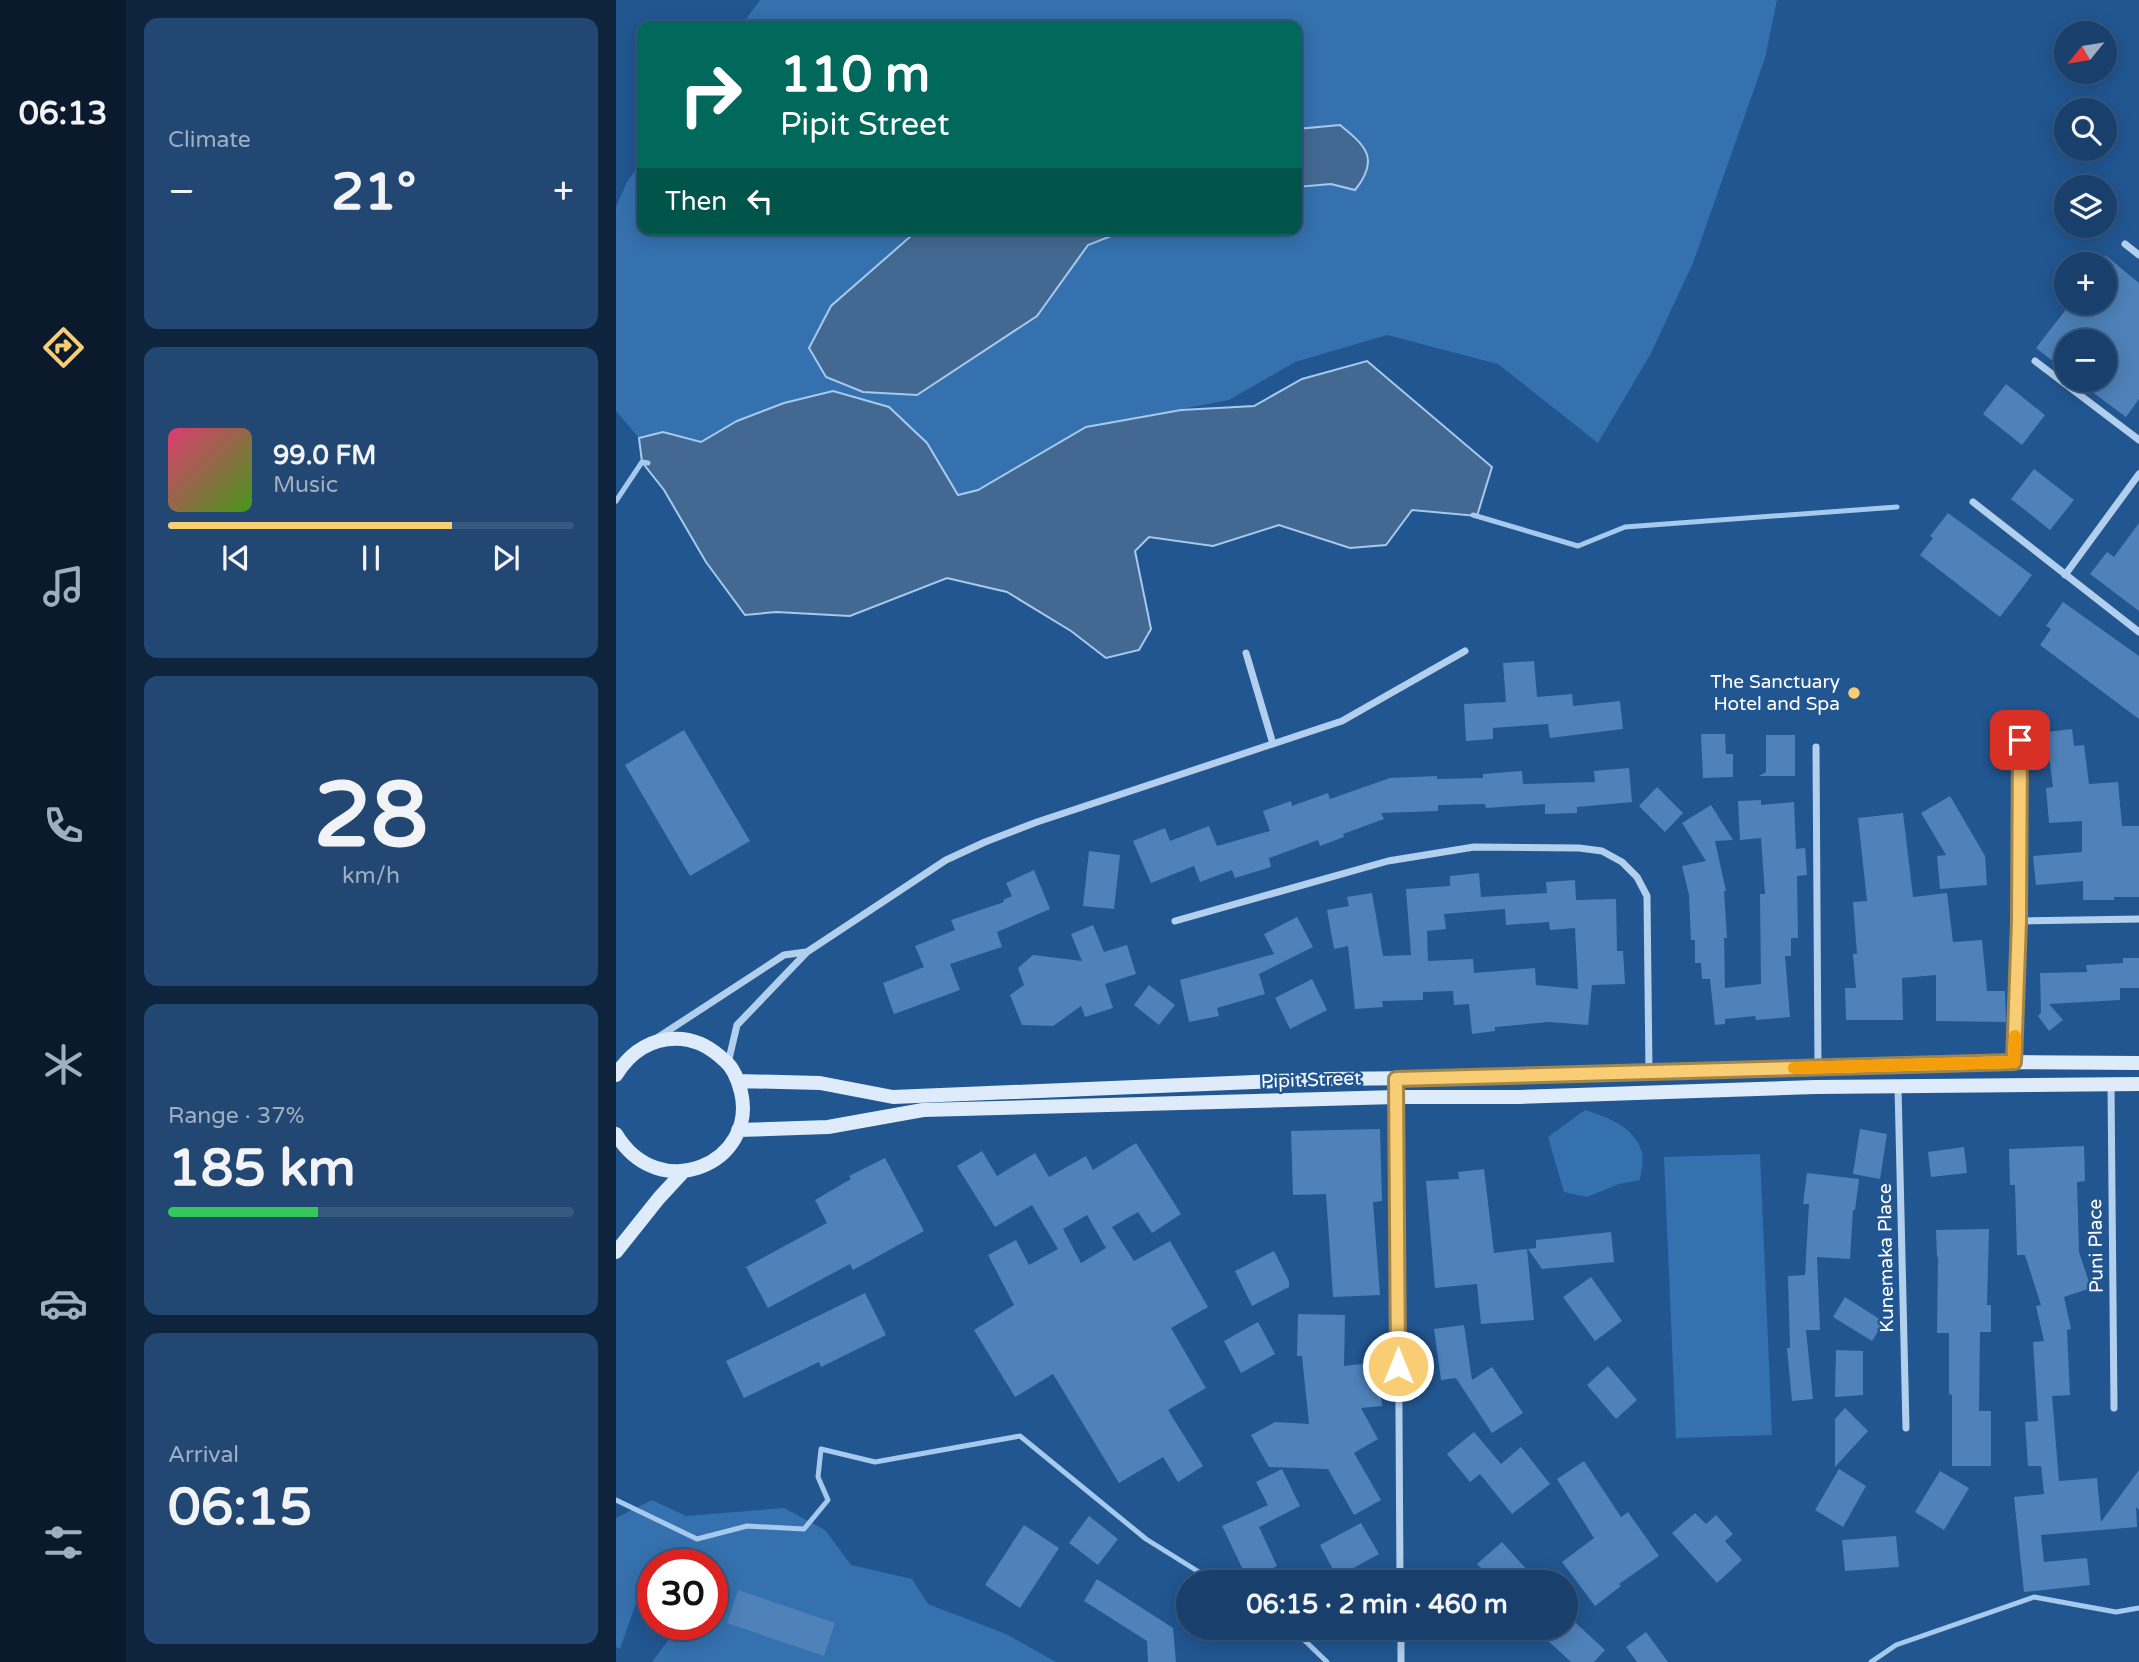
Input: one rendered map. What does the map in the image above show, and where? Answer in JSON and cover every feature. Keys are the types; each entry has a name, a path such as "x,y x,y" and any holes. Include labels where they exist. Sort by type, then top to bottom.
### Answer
{"main road":[{"path":"616,1075 623,1063 649,1043 670,1038 692,1040 712,1049 728,1063 738,1081 742,1098 738,1130 729,1146 716,1159 701,1168 683,1172 650,1167 635,1158 616,1134"},
{"name":"Pipit Street","path":"738,1081 820,1083 893,1097 1327,1079 2014,1062 2139,1063"},
{"name":"Pipit Street","path":"738,1130 828,1127 923,1110 1396,1097 1519,1097 1815,1087 2139,1084"},
{"path":"616,1252 683,1172"}],"street":[{"path":"2125,244 2139,255"},
{"path":"2035,361 2139,440"},
{"path":"2065,575 2139,474"},
{"path":"1973,502 2139,632"},
{"path":"728,1063 737,1025 807,952 946,860 1060,814 1342,721 1465,651"},
{"path":"1246,653 1273,744"},
{"path":"2014,1062 2019,921 2020,740 2031,721"},
{"path":"1816,747 1818,1068"},
{"path":"1175,921 1388,861 1474,847 1579,848 1602,851 1622,862 1637,877 1647,897 1649,1073"},
{"path":"2019,921 2139,919"},
{"path":"649,1043 784,955 807,952"},
{"path":"1396,1079 1400,1570"},
{"name":"Puni Place","path":"2111,1084 2114,1408"},
{"name":"Kunemaka Place","path":"1898,1087 1906,1428"},
{"path":"1401,1640 1401,1662"}],"shaded area":[{"path":"760,0 1777,0 1765,58 1693,263 1650,355 1598,443 1498,364 1387,335 1295,362 1229,400 1086,427 978,490 958,495 927,443 889,407 833,391 784,403 737,421 701,442 663,432 639,438 616,411 616,207 627,182 637,168 637,235 1302,235 1302,21 745,21"},
{"path":"1340,125 1357,140 1367,154 1368,161 1363,179 1355,190 1331,184 1302,187 1302,129"},
{"path":"912,235 1114,235 1088,245 1037,316 917,395 863,392 826,377 809,348 831,306"},
{"path":"1367,361 1492,467 1477,516 1412,510 1386,545 1350,548 1279,525 1213,546 1149,537 1135,551 1151,629 1139,650 1106,658 1071,631 1007,592 947,578 850,616 776,612 745,615 706,562 664,490 642,462 639,438 663,432 701,442 737,421 784,403 833,391 889,407 927,443 958,495 978,490 1086,427 1181,410 1254,406 1302,379"},
{"path":"1585,1110 1619,1124 1633,1135 1643,1155 1640,1180 1619,1184 1587,1197 1564,1192 1548,1137"},
{"path":"1760,1154 1772,1435 1676,1438 1664,1157"},
{"path":"652,1500 686,1516 784,1508 825,1530 851,1565 912,1579 928,1604 1006,1634 1056,1662 652,1662 668,1640 728,1640 728,1549 637,1549 637,1600 620,1649 616,1647 616,1518"}],"building":[{"path":"2117,265 2139,283 2139,399 2126,417 2092,392 2117,392 2117,329 2054,329 2054,362 2036,348 2062,315 2117,315"},
{"path":"2006,384 2045,415 2022,445 1983,414"},
{"path":"2034,469 2074,500 2050,530 2011,499"},
{"path":"1948,513 2032,575 2000,617 1920,555 1933,538 1930,536"},
{"path":"2139,523 2139,611 2090,574 2107,552 2114,557"},
{"path":"2063,602 2139,656 2139,719 2040,645 2051,629 2046,626"},
{"path":"1534,661 1537,697 1572,694 1573,706 1620,701 1623,729 1550,738 1548,724 1493,728 1493,739 1466,741 1464,704 1506,702 1503,663"},
{"path":"2072,729 2074,746 2084,745 2089,784 2118,782 2122,826 2139,826 2139,897 2083,900 2083,881 2036,885 2033,856 2082,852 2082,821 2049,823 2046,788 2053,787 2046,732"},
{"path":"684,730 750,841 690,876 625,765"},
{"path":"1701,734 1725,734 1726,754 1733,754 1733,777 1703,778"},
{"path":"1766,735 1795,735 1795,776 1759,776 1766,772"},
{"path":"1629,768 1632,802 1577,807 1577,813 1545,814 1545,804 1486,808 1485,804 1438,805 1438,811 1381,813 1384,819 1343,834 1344,837 1320,846 1318,840 1269,858 1271,867 1235,878 1232,870 1200,882 1194,866 1151,883 1133,841 1165,828 1170,841 1209,826 1217,846 1270,831 1263,811 1291,801 1292,806 1328,793 1330,799 1390,778 1483,778 1483,774 1522,771 1523,784 1595,782 1594,771"},
{"path":"1657,787 1683,813 1665,832 1639,806"},
{"path":"1950,796 1985,856 1987,885 1940,889 1937,856 1946,855 1921,813"},
{"path":"1761,800 1761,805 1794,802 1796,849 1805,848 1807,875 1797,876 1798,938 1791,938 1791,956 1785,956 1790,1017 1725,1019 1725,1024 1715,1025 1710,979 1702,979 1701,963 1695,963 1689,895 1682,866 1706,861 1682,823 1711,805 1733,840 1715,841 1726,891 1725,988 1761,984 1760,894 1765,894 1761,838 1740,840 1738,801"},
{"path":"1903,813 1913,897 1947,893 1953,942 1982,940 1987,991 2005,991 2006,1022 1936,1021 1936,975 1902,978 1903,1020 1846,1020 1845,988 1856,988 1853,954 1857,954 1853,902 1867,901 1858,818"},
{"path":"1089,851 1120,855 1114,909 1083,906"},
{"path":"1034,870 1050,909 997,932 1002,947 950,964 960,990 894,1014 883,983 924,967 915,946 955,930 951,920 1004,902 1003,900 1012,896 1006,883"},
{"path":"1479,873 1481,897 1547,893 1546,882 1575,880 1576,900 1616,899 1617,951 1623,951 1625,984 1592,985 1588,1025 1549,1022 1495,1027 1495,1031 1472,1034 1469,1004 1454,1005 1453,991 1423,992 1423,1000 1382,1001 1383,1007 1355,1009 1348,946 1334,949 1327,910 1349,906 1347,897 1372,893 1383,956 1411,955 1406,889 1450,886 1450,876","holes":["1505,909 1506,925 1549,922 1550,930 1575,928 1578,989 1536,985 1535,968 1474,973 1473,959 1428,961 1427,931 1446,929 1444,914"]},
{"path":"1297,917 1313,947 1259,974 1265,994 1217,1008 1219,1016 1189,1022 1180,980 1274,954 1264,934"},
{"path":"1093,925 1104,952 1127,945 1136,974 1105,984 1113,1008 1085,1017 1081,1006 1053,1026 1022,1025 1010,995 1024,985 1018,968 1033,955 1082,961 1071,934"},
{"path":"2123,958 2139,958 2139,988 2120,988 2120,1000 2049,1004 2063,1020 2049,1031 2038,1016 2041,1013 2040,973 2087,972 2086,965 2123,963"},
{"path":"1312,979 1327,1010 1290,1029 1275,998"},
{"path":"1149,985 1175,1005 1159,1025 1134,1005"},
{"path":"1380,1129 1382,1201 1373,1202 1380,1295 1333,1297 1326,1194 1293,1195 1291,1131"},
{"path":"1860,1129 1887,1134 1880,1179 1853,1174"},
{"path":"1136,1143 1181,1214 1152,1233 1138,1212 1112,1227 1134,1261 1170,1241 1208,1307 1171,1328 1206,1388 1168,1410 1203,1466 1178,1482 1163,1457 1119,1483 1053,1374 1015,1397 974,1330 1014,1305 988,1255 1016,1240 1029,1265 1058,1249 1032,1205 995,1227 957,1166 982,1151 997,1176 1035,1153 1049,1177 1086,1156 1093,1170","holes":["1087,1215 1106,1248 1081,1263 1063,1229"]},
{"path":"2084,1146 2085,1181 2077,1182 2079,1252 2091,1288 2064,1297 2071,1329 2067,1330 2070,1395 2052,1396 2059,1481 2097,1478 2101,1522 2139,1470 2137,1527 2041,1535 2044,1562 2087,1558 2090,1585 2024,1592 2014,1497 2044,1494 2041,1466 2028,1466 2025,1422 2038,1421 2033,1342 2044,1341 2036,1306 2041,1305 2025,1255 2017,1255 2015,1185 2010,1185 2009,1149"},
{"path":"1964,1147 1967,1173 1931,1177 1928,1152"},
{"path":"885,1158 924,1231 853,1270 850,1264 768,1308 746,1267 827,1223 815,1200 851,1179 849,1176"},
{"path":"1484,1169 1494,1253 1527,1249 1534,1320 1481,1324 1477,1284 1435,1288 1426,1181 1459,1179 1458,1172"},
{"path":"1807,1173 1859,1179 1853,1210 1850,1259 1817,1257 1820,1330 1806,1330 1813,1399 1792,1401 1787,1348 1790,1348 1788,1276 1805,1275 1809,1204 1803,1204"},
{"path":"1989,1229 1987,1305 1991,1305 1991,1332 1980,1332 1979,1411 1991,1411 1991,1466 1952,1466 1949,1333 1937,1333 1936,1230"},
{"path":"1611,1232 1614,1262 1542,1269 1528,1249 1536,1248 1536,1240"},
{"path":"1274,1251 1289,1281 1289,1287 1252,1306 1235,1271"},
{"path":"1591,1277 1622,1321 1595,1341 1563,1297"},
{"path":"865,1293 886,1335 821,1367 819,1362 744,1398 726,1361"},
{"path":"1845,1297 1884,1322 1872,1341 1833,1317"},
{"path":"1298,1314 1345,1315 1344,1366 1378,1362 1382,1406 1361,1408 1378,1439 1354,1453 1381,1500 1354,1515 1328,1469 1269,1467 1251,1435 1275,1422 1309,1424 1302,1356 1297,1356"},
{"path":"1258,1322 1275,1354 1241,1373 1224,1341"},
{"path":"1464,1325 1472,1380 1492,1367 1523,1413 1492,1433 1456,1378 1441,1380 1434,1329"},
{"path":"1836,1350 1863,1351 1863,1395 1835,1397"},
{"path":"1608,1366 1637,1400 1616,1419 1587,1385"},
{"path":"1845,1408 1868,1431 1835,1467 1835,1419"},
{"path":"1474,1432 1501,1464 1521,1447 1550,1484 1512,1514 1480,1474 1470,1482 1447,1454"},
{"path":"1584,1461 1621,1517 1628,1512 1659,1556 1619,1584 1621,1586 1595,1606 1578,1583 1578,1570 1568,1570 1562,1562 1594,1538 1557,1479"},
{"path":"1282,1469 1300,1506 1259,1527 1277,1566 1269,1570 1243,1570 1222,1526 1268,1505 1256,1482"},
{"path":"1839,1469 1866,1486 1843,1527 1815,1510"},
{"path":"1940,1471 1969,1488 1944,1530 1915,1512"},
{"path":"1695,1513 1706,1524 1716,1515 1733,1534 1725,1541 1742,1560 1717,1583 1672,1533"},
{"path":"1089,1516 1118,1539 1098,1565 1069,1543"},
{"path":"1361,1523 1379,1554 1350,1570 1333,1570 1320,1545"},
{"path":"1024,1525 1059,1548 1020,1608 985,1585"},
{"path":"1896,1536 1899,1567 1845,1571 1842,1540"},
{"path":"1502,1542 1527,1570 1483,1570 1477,1564"},
{"path":"1097,1579 1173,1628 1176,1662 1148,1662 1147,1641 1084,1601"},
{"path":"738,1590 835,1623 824,1656 728,1623"},
{"path":"1578,1625 1605,1650 1594,1662 1571,1662 1547,1640 1578,1640"},
{"path":"1646,1632 1668,1662 1637,1662 1626,1647"}],"waterway":[{"path":"616,501 642,462 648,463"},
{"path":"1473,515 1578,546 1625,527 1897,507"},
{"path":"616,1500 697,1539 747,1526 804,1529 828,1500 818,1477 821,1449 875,1462 1020,1436 1146,1539 1196,1570"},
{"path":"1871,1662 1896,1645 2034,1597 2116,1612 2139,1608"},
{"path":"1304,1640 1327,1662"}],"slow traffic":[{"path":"1794,1068 2014,1062 2015,1036"}],"place":[{"name":"The Sanctuary Hotel and Spa","path":"1854,693"}],"route":[{"path":"1398,1366 1396,1079 2014,1062 2019,921 2020,740"}]}
